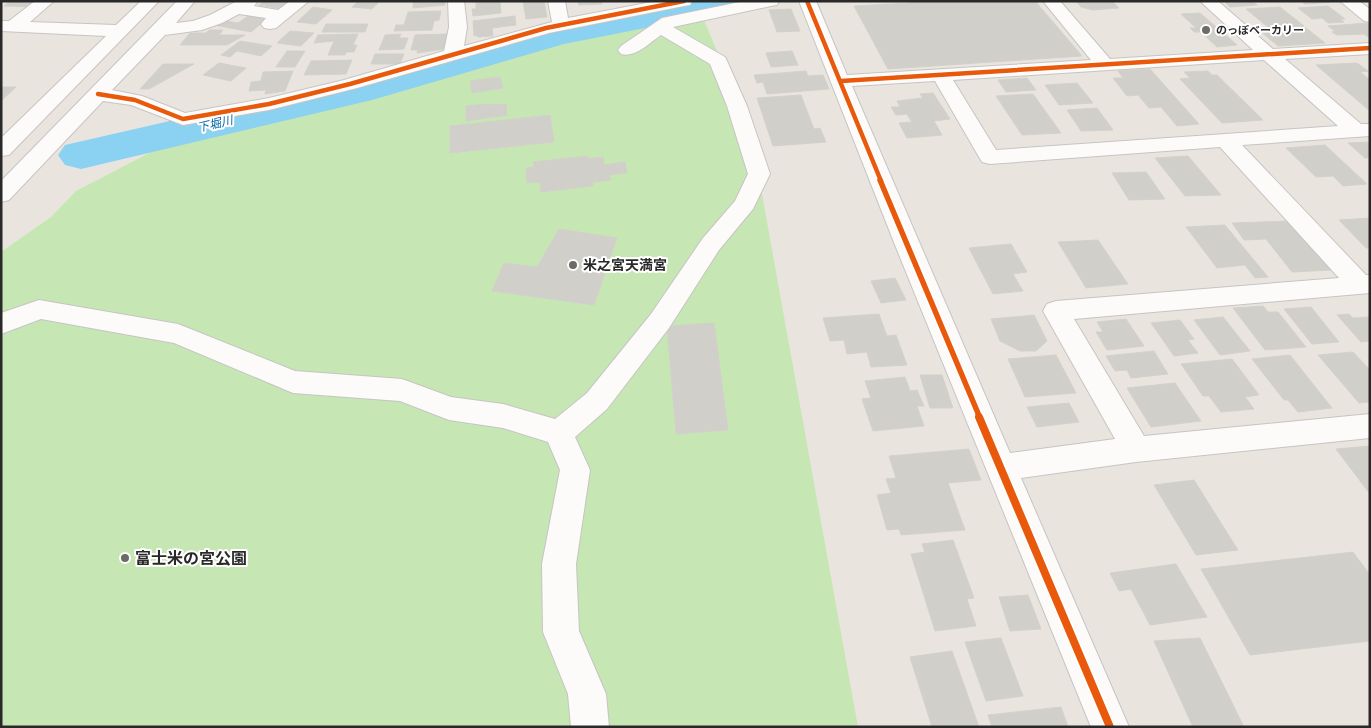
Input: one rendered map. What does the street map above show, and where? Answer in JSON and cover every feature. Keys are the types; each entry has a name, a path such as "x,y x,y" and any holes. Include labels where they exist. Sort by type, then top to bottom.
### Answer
{"street":[{"path":"9,30 46,1"},
{"path":"1,150 151,1"},
{"path":"1,195 187,1"},
{"path":"160,30 196,26 243,5 276,20 301,1"},
{"path":"453,54 458,27 456,1"},
{"path":"556,1 561,25"},
{"path":"98,94 135,100 183,119 269,104 350,84 561,25 610,9 684,1"},
{"path":"627,50 668,22 771,1"},
{"path":"807,1 907,245 1110,727"},
{"path":"1051,1 1105,64"},
{"path":"1208,1 1269,55 1363,130"},
{"path":"1348,1 1370,17"},
{"path":"558,433 597,401 660,321 711,244 745,204 759,174 737,106 718,61 660,27"},
{"path":"9,30 121,31"},
{"path":"841,81 1370,48"},
{"path":"941,75 990,157 1363,130"},
{"path":"1225,140 1365,285"},
{"path":"1136,449 1056,310 1365,285"},
{"path":"1,324 38,309 178,334 293,382 402,390 449,408 503,416 558,433 575,470 559,564 561,632 587,694 590,727"},
{"path":"1002,467 1136,449 1370,426"}],"green space":[{"path":"704,20 751,133 858,727 1,727 1,252 51,217 76,191 182,136 592,31"}],"building":[{"path":"10,1 42,1 34,7 4,6"},
{"path":"264,1 292,1 282,9 259,5"},
{"path":"358,1 380,1 372,9 352,7"},
{"path":"413,1 445,1 445,5 413,8"},
{"path":"476,1 500,1 501,13 473,16 472,9 476,9"},
{"path":"523,1 544,1 547,17 526,19"},
{"path":"578,1 601,1 602,4 579,5"},
{"path":"909,1 1035,1 1082,56 888,69 854,6 910,3"},
{"path":"1076,1 1117,1 1113,2 1119,8 1093,10 1081,7"},
{"path":"1224,1 1252,1 1257,5 1230,7"},
{"path":"1301,1 1330,1 1331,2 1305,4"},
{"path":"1328,6 1345,19 1340,19 1344,22 1328,23 1322,18 1312,19 1298,8"},
{"path":"313,7 332,10 316,24 297,22"},
{"path":"1280,7 1304,26 1269,28 1246,9"},
{"path":"791,9 800,31 777,32 769,10"},
{"path":"441,11 439,20 434,21 432,30 394,31 396,25 404,25 408,12"},
{"name":"のっぽベーカリー","path":"1200,13 1237,45 1217,47 1201,32 1194,32 1190,28 1196,28 1181,14"},
{"path":"248,16 267,19 251,32 214,25 221,20 238,23"},
{"path":"515,16 516,25 492,28 493,36 474,36 473,21"},
{"path":"1367,23 1370,25 1370,38 1364,34 1337,35 1328,26"},
{"path":"326,24 368,24 365,32 322,32"},
{"path":"1306,28 1325,43 1278,46 1260,31"},
{"path":"209,30 223,30 219,35 245,35 227,45 180,45 190,33 206,33"},
{"path":"290,31 314,33 301,46 277,43"},
{"path":"358,34 353,45 357,45 354,52 346,52 345,55 328,55 334,41 314,43 318,35"},
{"path":"401,34 399,38 408,38 404,49 379,50 385,35"},
{"path":"448,34 444,49 417,53 418,50 411,50 415,35"},
{"path":"240,41 272,46 261,56 237,51 230,57 221,55"},
{"path":"287,51 305,51 295,67 276,67"},
{"path":"792,51 798,65 771,67 766,53"},
{"path":"375,54 404,54 400,64 371,64"},
{"path":"352,60 346,74 304,75 311,61"},
{"path":"219,63 246,68 231,81 203,75"},
{"path":"1357,63 1368,71 1360,72 1370,80 1370,111 1316,65"},
{"path":"163,64 194,64 149,89 140,89"},
{"path":"1150,69 1199,124 1177,126 1161,107 1149,108 1138,95 1127,96 1113,78 1123,78 1118,71"},
{"path":"293,71 285,91 265,94 266,90 249,91 251,82 261,81 263,72"},
{"path":"806,71 808,76 823,75 829,89 767,94 763,82 757,83 754,75"},
{"path":"1208,71 1212,75 1217,75 1263,120 1222,123 1180,79 1190,78 1184,72"},
{"path":"500,77 503,88 472,93 470,81"},
{"path":"1027,78 1036,90 1006,92 998,80"},
{"path":"1077,83 1093,103 1059,105 1045,85"},
{"path":"1,87 16,87 1,101"},
{"path":"933,93 950,119 934,121 942,135 907,138 899,123 912,122 907,114 896,115 891,107 900,107 897,101 923,98 920,94"},
{"path":"1033,94 1061,133 1022,135 996,96"},
{"path":"801,95 814,129 820,128 826,142 773,146 757,98"},
{"path":"506,104 507,115 466,121 466,106"},
{"path":"1097,108 1113,130 1081,131 1067,110"},
{"path":"550,115 554,142 450,153 450,126"},
{"path":"1370,142 1370,158 1365,158 1348,143"},
{"path":"1325,145 1367,184 1343,186 1333,176 1316,177 1286,148"},
{"path":"588,156 588,159 603,157 604,165 625,162 627,173 609,175 611,180 593,182 593,186 541,192 540,182 527,183 526,168 534,167 533,162"},
{"path":"1188,156 1221,195 1185,196 1155,158"},
{"path":"1146,172 1165,199 1129,200 1112,173"},
{"path":"1370,218 1370,248 1366,248 1339,220"},
{"path":"1290,221 1332,270 1292,272 1266,239 1244,240 1232,223"},
{"path":"1225,225 1268,277 1255,278 1245,265 1217,268 1186,227"},
{"name":"米之宮天満宮","path":"559,229 617,238 594,305 492,291 504,263 537,267"},
{"path":"1098,240 1128,284 1086,288 1058,242"},
{"path":"1011,244 1027,272 1013,274 1023,291 993,294 969,248"},
{"path":"895,278 906,300 881,303 871,281"},
{"path":"1263,306 1268,312 1278,312 1306,347 1265,350 1233,308"},
{"path":"1311,307 1339,342 1312,344 1284,309"},
{"path":"879,314 887,336 896,335 907,365 871,367 867,352 847,354 844,340 830,341 823,318"},
{"path":"1349,314 1353,318 1370,317 1370,341 1361,342 1337,315"},
{"path":"1034,315 1047,341 1036,351 1020,351 1000,341 991,319"},
{"path":"1223,317 1250,351 1220,355 1194,320"},
{"path":"1126,319 1144,346 1107,350 1096,332 1103,332 1097,322"},
{"path":"1180,320 1194,339 1188,340 1198,353 1174,356 1151,323"},
{"path":"714,323 728,430 676,434 667,326"},
{"path":"1154,351 1168,374 1131,378 1127,370 1115,371 1106,356"},
{"path":"1353,352 1370,370 1370,402 1359,403 1318,355"},
{"path":"1056,355 1076,393 1025,397 1008,359"},
{"path":"1290,355 1332,408 1298,412 1288,400 1284,400 1252,359"},
{"path":"1232,359 1259,395 1245,397 1254,409 1221,412 1209,396 1203,396 1181,364"},
{"path":"920,375 942,375 953,408 930,408"},
{"path":"905,377 910,391 917,390 924,406 917,406 924,426 873,431 862,399 871,398 865,381"},
{"path":"1175,383 1201,421 1151,427 1127,388"},
{"path":"1069,403 1079,422 1037,427 1027,407"},
{"path":"1370,446 1370,494 1336,449"},
{"path":"969,449 981,480 948,483 965,530 901,535 899,529 887,530 877,495 891,493 886,479 896,478 889,456"},
{"path":"1194,480 1238,550 1196,555 1154,485"},
{"path":"953,540 974,598 967,599 976,626 935,631 911,554 925,552 922,544"},
{"path":"1353,552 1370,575 1370,641 1250,655 1201,569"},
{"path":"1176,564 1207,617 1150,625 1131,589 1119,591 1110,573"},
{"path":"1028,595 1041,629 1010,631 999,597"},
{"path":"1001,638 1023,696 986,701 965,642"},
{"path":"1200,638 1244,727 1193,727 1154,641"},
{"path":"952,651 979,727 932,727 910,657"},
{"path":"1061,707 1068,727 992,727 988,715"}],"waterway":[{"name":"下堀川","path":"81,155 357,91 556,34 620,20 729,1"}],"cycle path":[{"path":"98,94 135,100 183,119 269,104 350,84 546,28 684,1"},
{"path":"807,1 907,245 1110,727"},
{"path":"841,81 1370,48"}],"place":[{"name":"のっぽベーカリー","path":"1206,30"},
{"name":"米之宮天満宮","path":"573,265"},
{"name":"富士米の宮公園","path":"125,558"}]}
